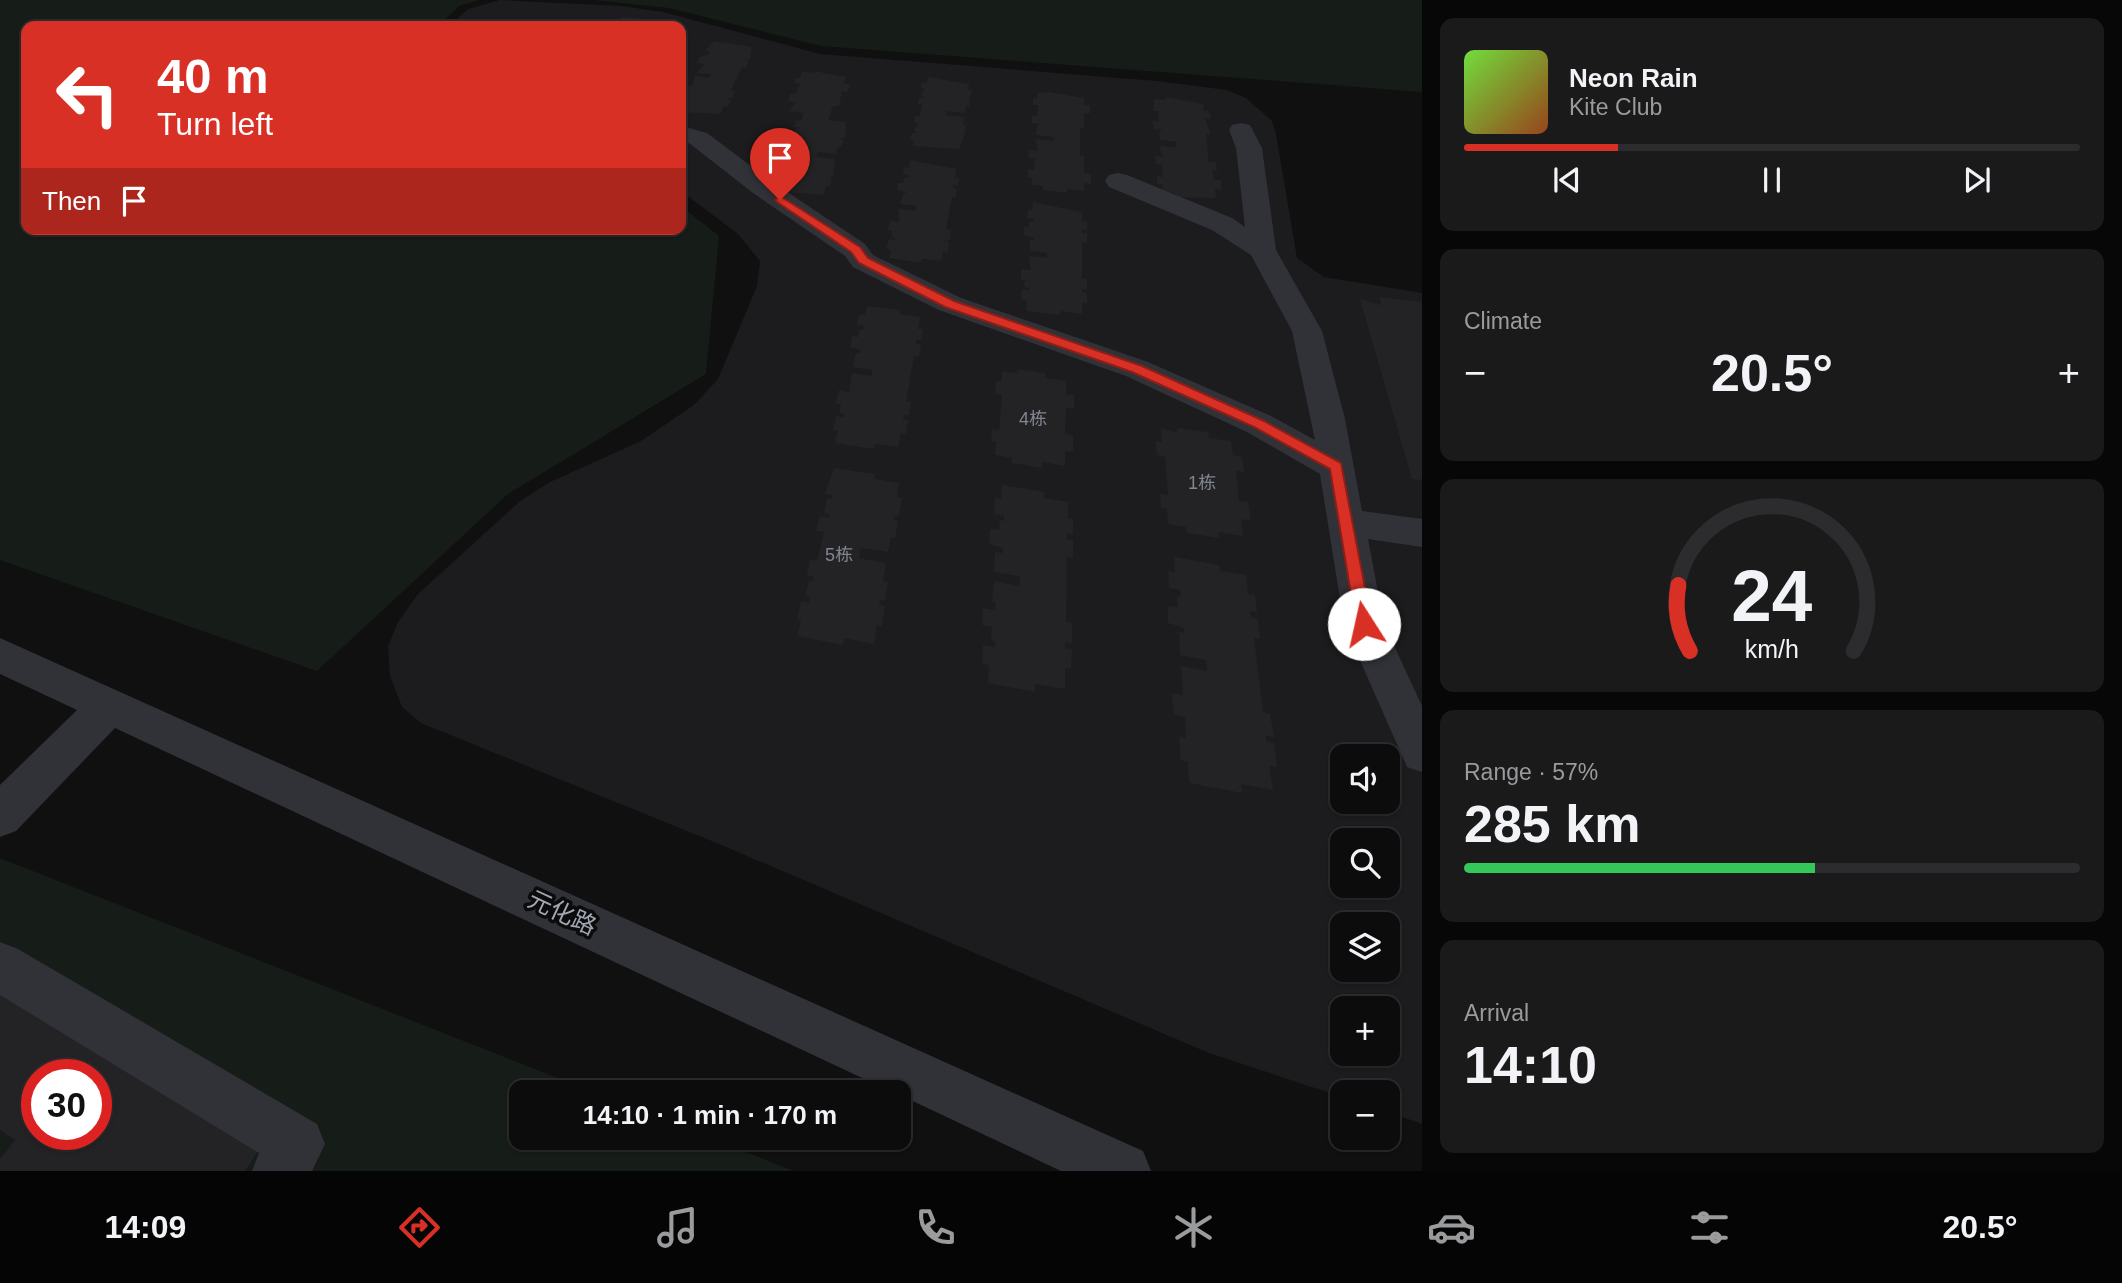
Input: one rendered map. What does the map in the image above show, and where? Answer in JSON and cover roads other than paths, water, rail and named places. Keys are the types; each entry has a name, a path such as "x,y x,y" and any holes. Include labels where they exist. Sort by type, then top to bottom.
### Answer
{"street":[{"path":"1241,130 1249,148 1262,250 1307,331 1336,467 1364,624 1422,753"},
{"path":"686,134 698,138 762,187 855,250 863,261 950,304 1137,369 1259,424 1336,467"},
{"path":"1118,181 1222,224 1262,250"},
{"path":"1346,522 1422,533"},
{"name":"元化路","path":"0,655 1123,1171"},
{"path":"0,816 110,705"},
{"path":"0,967 297,1144 280,1171"}]}
